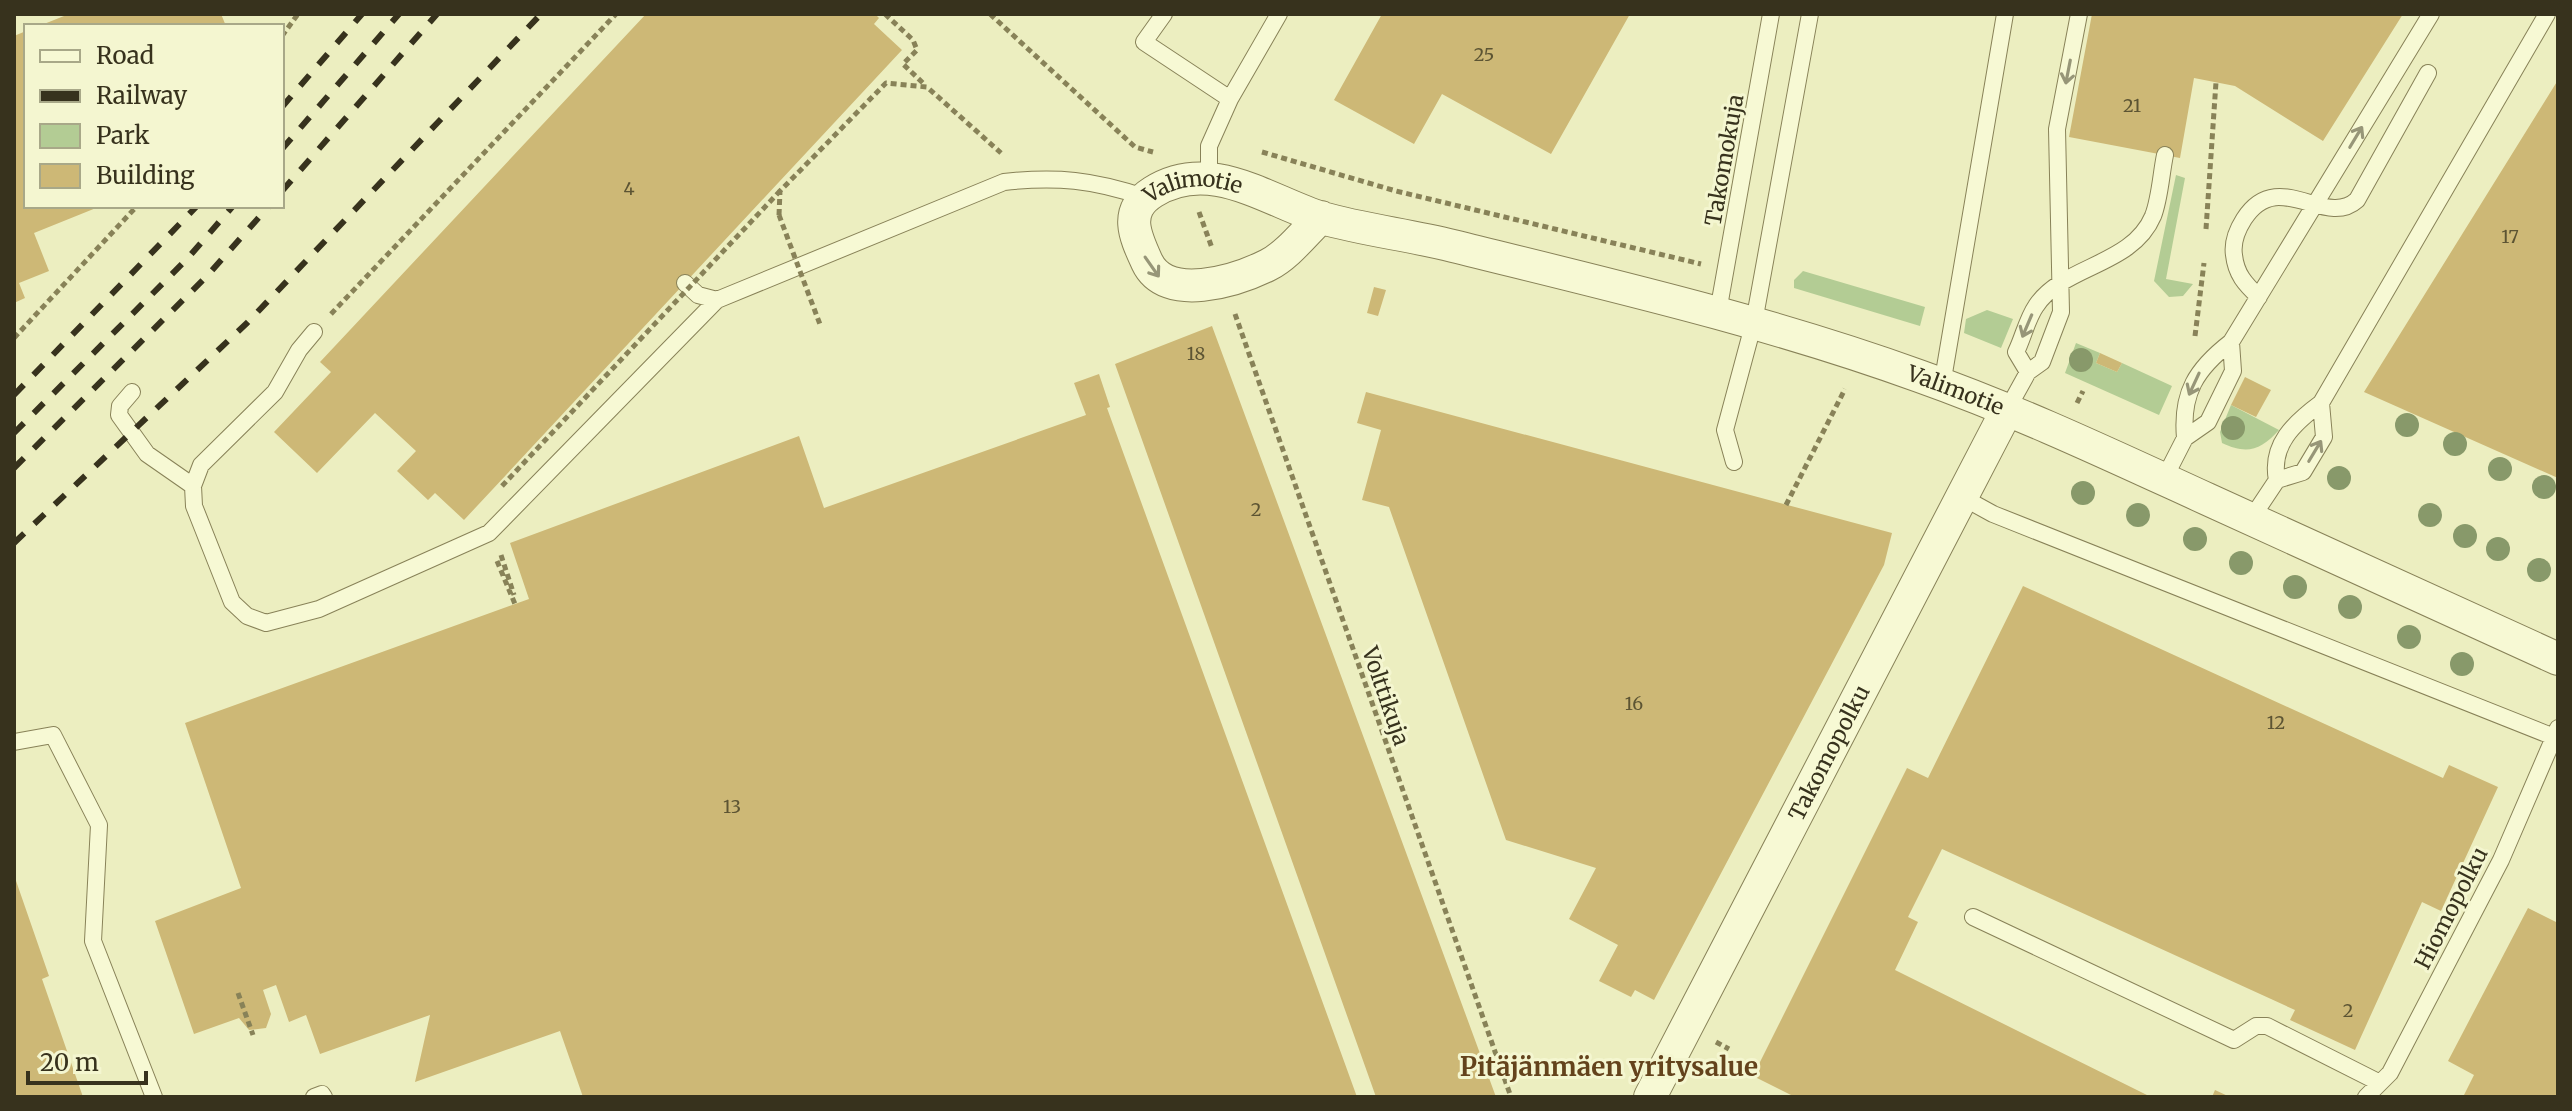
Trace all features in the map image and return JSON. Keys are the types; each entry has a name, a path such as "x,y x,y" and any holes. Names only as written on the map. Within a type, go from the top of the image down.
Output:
{"street":[{"name":"Valimotie","path":"1321,217 1272,264 1223,281 1195,285 1164,283 1150,270 1133,230 1134,213 1144,197 1164,185 1202,192 1245,185 1321,217 1409,235 1754,322 2007,410 2558,659"},
{"name":"Takomopolku","path":"1651,1097 2007,410"}],"lane":[{"path":"1164,14 1144,42 1230,99"},
{"path":"1202,192 1209,146 1230,99 1279,14"},
{"name":"Takomokuja","path":"1718,312 1771,14"},
{"path":"1734,462 1725,430 1754,322 1810,14"},
{"path":"1942,385 2005,14"},
{"path":"2007,410 2028,372 2042,362 2061,312 2058,286 2057,129 2079,14"},
{"path":"2185,438 2182,408 2203,363 2231,342 2431,14"},
{"path":"2277,480 2273,461 2295,422 2321,403 2547,14"},
{"path":"2259,297 2244,284 2235,267 2233,249 2237,231 2247,215 2261,203 2279,197 2298,197 2333,210 2348,208 2357,200 2428,73"},
{"path":"2028,372 2016,352 2036,305 2058,286 2106,262 2142,230 2153,217 2165,155"},
{"path":"314,332 299,350 275,392 201,465 193,486 194,506 232,602 247,616 266,623 319,609 489,533 717,300 1004,182 1052,177 1105,184 1144,197"},
{"path":"685,283 698,295 717,300"},
{"path":"2164,479 2185,438 2208,422 2233,371 2231,342"},
{"path":"132,392 120,406 119,415 147,454 193,486"},
{"path":"2251,519 2277,480 2303,472 2324,437 2321,403"},
{"path":"1962,497 1993,514 2556,732"},
{"name":"Hiomopolku","path":"2366,1097 2390,1073 2501,860 2556,732"},
{"path":"14,742 53,735 99,825 93,941 154,1097"},
{"path":"1973,917 2234,1040 2256,1026 2267,1026 2380,1083"},
{"path":"314,1097 324,1097"}],"path":[{"path":"284,33 298,14"},
{"path":"314,332 616,14"},
{"path":"885,14 913,40 917,50 903,64 989,145 1002,154 1017,154"},
{"path":"990,14 1135,147"},
{"path":"2206,239 2216,82"},
{"path":"502,486 886,83 927,87"},
{"path":"780,191 779,215 821,327"},
{"path":"1202,192 1216,259"},
{"path":"16,334 135,208"},
{"path":"2193,349 2205,255"},
{"name":"Volttikuja","path":"1232,305 1511,1097"},
{"path":"1786,505 1845,389"},
{"path":"508,568 515,604"},
{"path":"238,993 253,1035"}],"green space":[{"path":"2176,175 2185,178 2166,279 2193,284 2183,296 2169,297 2154,281"},
{"path":"1803,271 1925,307 1920,326 1794,288 1794,280"},
{"path":"1987,310 2013,319 2001,348 1964,333 1966,319"},
{"path":"2076,343 2100,353 2096,363 2117,372 2122,363 2172,386 2159,415 2065,373"},
{"path":"2231,405 2279,430 2266,442 2253,448 2239,449 2222,443 2220,432"}],"building":[{"path":"69,14 221,14 225,24 44,24"},
{"path":"646,14 875,14 879,18 874,24 902,50 464,520 435,493 428,500 397,471 416,451 375,413 317,473 274,432 331,372 320,362"},
{"path":"1382,14 1630,14 1551,154 1442,94 1414,144 1334,100"},
{"path":"2092,14 2403,14 2323,141 2235,86 2194,78 2180,158 2069,137"},
{"path":"24,32 24,208 96,208 34,233 49,271 19,283 25,298 14,303 14,36"},
{"path":"2558,80 2558,478 2364,392"},
{"path":"1374,287 1386,290 1378,316 1367,313"},
{"path":"1212,326 1496,1097 1376,1097 1115,364"},
{"path":"2100,353 2122,363 2117,372 2096,363"},
{"path":"1099,374 1110,407 1107,408 1357,1097 583,1097 560,1031 415,1082 430,1015 320,1054 306,1015 289,1022 276,985 263,990 271,1014 266,1028 249,1030 239,1018 194,1034 155,921 241,888 185,723 529,599 510,543 799,436 824,508 1086,415 1074,383"},
{"path":"2245,377 2271,390 2256,417 2231,405"},
{"path":"1366,392 1892,533 1884,565 1654,1000 1635,990 1631,997 1599,981 1618,945 1569,919 1596,868 1506,840 1389,507 1362,500 1381,430 1357,423"},
{"path":"2023,586 2443,778 2449,765 2498,787 2441,911 2422,902 2355,1050 2290,1020 2295,1010 1942,849 1908,917 1918,922 1895,970 2151,1097 1795,1097 1753,1076 1907,768 1928,778"},
{"path":"14,875 49,976 42,979 83,1097 14,1097"},
{"path":"2528,908 2558,923 2558,1097 2463,1097 2474,1075 2448,1061"},
{"path":"2215,1090 2230,1097 2212,1097"}],"railway":[{"path":"284,105 362,14"},
{"path":"284,147 399,14"},
{"path":"284,189 437,14"},
{"path":"14,543 247,323 541,14"},
{"path":"14,395 195,208"},
{"path":"14,433 187,259 231,208"},
{"path":"14,468 206,277 267,208"}],"district":[{"name":"Pitäjänmäen yritysalue","path":"1609,1066"}]}
